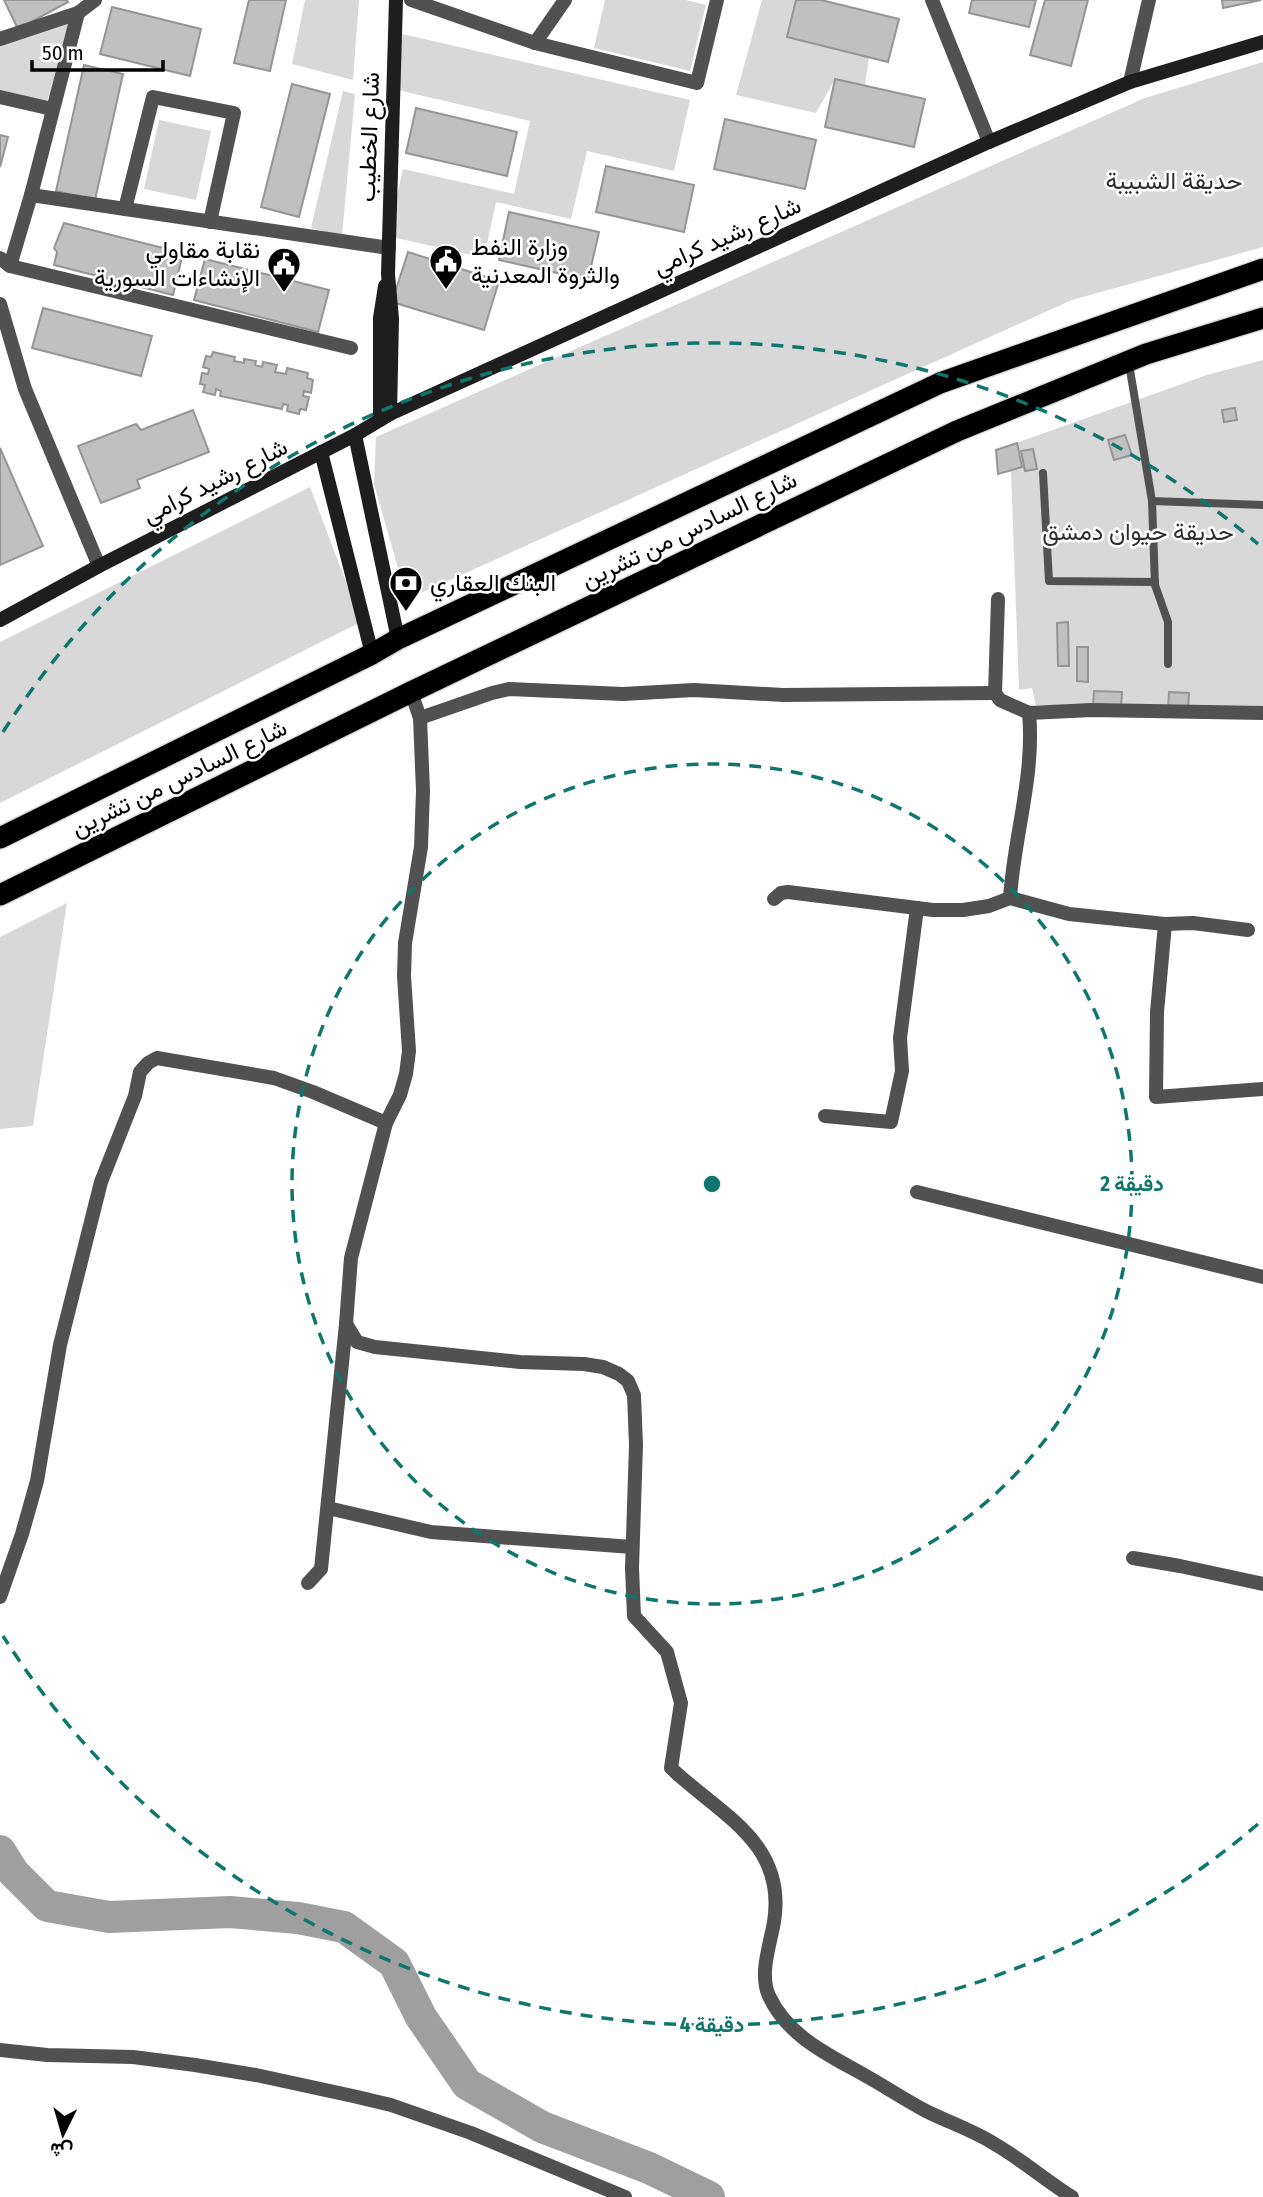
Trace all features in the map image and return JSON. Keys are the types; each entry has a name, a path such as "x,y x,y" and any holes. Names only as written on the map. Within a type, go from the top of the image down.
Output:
{"highway":[{"name":"شارع السادس من تشرين","path":"0,838 398,639 940,383 1263,269"},
{"name":"شارع السادس من تشرين","path":"0,895 411,692 957,430 1146,354 1263,318"}],"main road":[{"name":"شارع الخطيب","path":"385,417 380,318 388,274 396,0"},
{"name":"شارع رشيد كرامي","path":"0,620 385,417 989,142 1130,82 1263,42"},
{"path":"355,435 398,639"},
{"path":"321,452 372,654"}],"street":[{"path":"0,39 78,13 95,0"},
{"path":"411,0 535,43 697,83 717,0"},
{"path":"535,43 565,0"},
{"path":"932,0 989,142"},
{"path":"1130,82 1149,0"},
{"path":"78,13 32,195 5,262 351,348"},
{"path":"0,97 52,109"},
{"path":"125,209 153,97 234,113 210,222"},
{"path":"32,195 389,248"},
{"path":"0,304 24,389 99,566"},
{"path":"998,599 995,693 1000,701 1029,713 1092,710 1263,713"},
{"path":"420,718 492,693 509,690 623,694 694,690 796,695 995,693"},
{"path":"308,1583 321,1569 351,1258 386,1124 400,1095 409,1051 404,976 405,943 421,847 424,768 420,718 411,692"},
{"path":"1010,898 1012,866 1028,773 1031,732 1029,713"},
{"path":"774,899 781,893 788,892 933,911 963,911 989,906 1010,898 1069,914 1248,930"},
{"path":"825,1116 891,1122 902,1071 900,1038 917,908"},
{"path":"1165,924 1157,1012 1156,1097 1263,1089"},
{"path":"0,1597 37,1481 60,1345 101,1182 135,1096 140,1072 157,1058 274,1078 386,1124"},
{"path":"917,1192 1263,1277"},
{"path":"346,1324 357,1342 375,1347 520,1362 584,1364 603,1367 628,1381 634,1395 636,1445 632,1547 634,1616 667,1652 681,1703 671,1768 739,1823 766,1860 772,1876 776,1907 765,1979 768,1994 790,2026 835,2061 864,2074 925,2110 992,2142 1072,2197"},
{"path":"328,1508 431,1532 632,1547"},
{"path":"1132,1558 1263,1584"},
{"path":"0,2050 47,2055 133,2057 257,2075 341,2093 391,2105 471,2133 625,2197"}],"lane":[{"path":"1128,361 1152,500 1155,582 1168,622 1168,664"},
{"path":"1043,473 1049,581 1155,582"},
{"path":"1152,500 1263,505"}],"green space":[{"path":"305,0 359,0 353,80 292,64"},
{"path":"605,0 686,0 706,5 690,71 594,48"},
{"path":"762,0 796,0 869,57 865,85 835,79 816,113 736,95"},
{"path":"70,20 47,102 0,92 0,43"},
{"path":"394,32 690,100 674,171 587,151 571,219 496,202 484,258 388,236 403,169 514,194 530,121 398,90"},
{"name":"حديقة الشبيبة","path":"1263,62 1263,247 1072,300 421,593 400,575 374,484 376,437 1145,98"},
{"path":"343,91 355,94 342,236 311,228"},
{"path":"159,120 211,131 196,200 144,189"},
{"name":"حديقة حيوان دمشق","path":"1263,360 1263,710 1036,705 1032,688 1019,690 1011,472 998,474 996,450 1207,375"},
{"path":"310,487 361,622 0,803 0,642"},
{"path":"67,903 33,1126 0,1129 0,937"}],"building":[{"path":"4,0 67,0 68,2 18,29"},
{"path":"249,0 286,0 270,71 234,63"},
{"path":"796,0 821,0 899,19 888,62 787,37"},
{"path":"972,0 1036,0 1029,27 969,13"},
{"path":"1045,0 1088,0 1071,66 1030,55"},
{"path":"1222,0 1261,0 1223,8"},
{"path":"112,7 201,29 190,76 100,54"},
{"path":"84,65 123,74 95,200 56,191"},
{"path":"835,79 925,99 914,147 825,127"},
{"path":"292,84 330,94 299,217 261,207"},
{"path":"416,108 517,132 507,176 406,153"},
{"path":"725,119 816,140 805,189 714,169"},
{"path":"0,135 8,137 0,167"},
{"path":"606,166 694,185 684,232 596,212"},
{"path":"509,212 599,232 588,280 499,260"},
{"path":"64,223 183,253 173,295 54,265 57,252 54,248"},
{"name":"وزارة النفط والثروة المعدنية","path":"408,252 499,281 484,330 392,302"},
{"path":"205,259 329,290 318,332 194,300"},
{"path":"43,308 152,336 141,376 32,348"},
{"path":"213,352 235,357 234,361 256,361 255,365 262,367 263,362 277,365 275,372 286,374 287,368 308,373 307,378 313,380 311,393 304,391 303,396 309,397 306,410 300,409 299,414 287,411 288,405 283,404 282,409 220,396 221,391 216,389 215,395 203,392 205,385 200,384 202,373 208,374 209,369 203,367 206,356 211,357"},
{"path":"1235,408 1237,420 1224,422 1222,410"},
{"path":"193,410 209,452 137,480 140,488 101,503 78,446 136,424 141,430"},
{"path":"1125,435 1132,455 1114,460 1108,440"},
{"path":"1017,443 1022,467 998,474 996,450"},
{"path":"0,448 43,546 0,565"},
{"path":"1033,449 1037,469 1025,471 1021,451"},
{"path":"1068,622 1069,666 1058,666 1057,623"},
{"path":"1077,647 1088,647 1088,682 1077,681"},
{"path":"1094,691 1122,692 1121,707 1093,706"},
{"path":"1169,692 1189,693 1188,710 1168,709"}],"waterway":[{"path":"0,1851 13,1872 47,1906 109,1917 230,1912 298,1918 344,1927 394,1963 421,2017 467,2084 542,2127 649,2168 709,2197"}],"place":[{"name":"وزارة النفط والثروة المعدنية","path":"446,291"},
{"name":"نقابة مقاولي الإنشاءات السورية","path":"284,294"},
{"name":"البنك العقاري","path":"406,613"}]}
